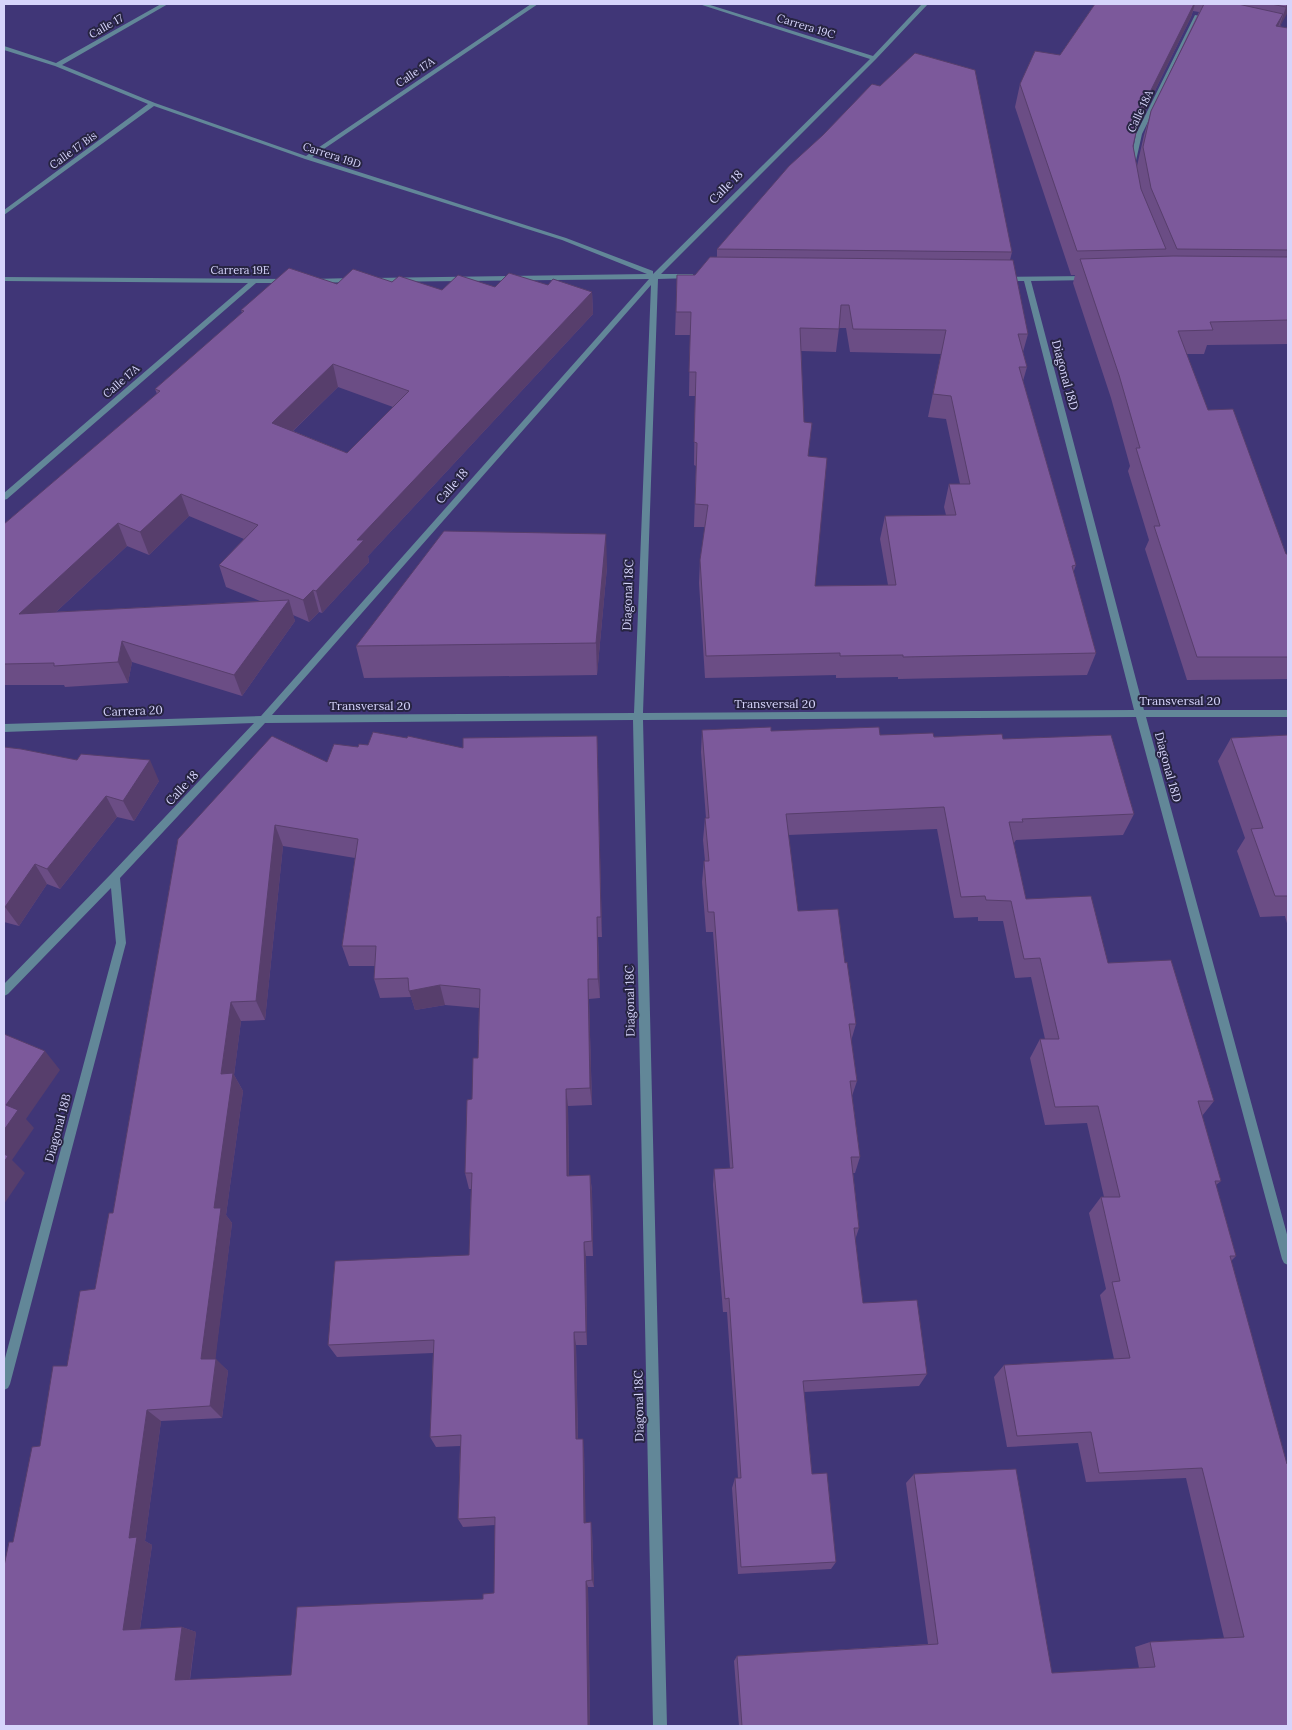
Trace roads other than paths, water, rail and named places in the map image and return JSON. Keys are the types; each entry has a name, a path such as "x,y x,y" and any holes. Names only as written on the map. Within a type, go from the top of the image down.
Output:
{"street":[{"name":"Calle 17","path":"57,66 164,4"},
{"name":"Calle 17A","path":"307,158 535,4"},
{"name":"Carrera 19C","path":"702,4 874,58"},
{"name":"Calle 18","path":"4,991 116,877 263,720 655,276 874,58 924,4"},
{"path":"1189,14 1206,18"},
{"name":"Calle 18A","path":"1131,170 1139,134 1197,16"},
{"name":"Carrera 19D","path":"4,48 57,66 153,104 307,158 564,239 655,276"},
{"name":"Calle 17 Bis","path":"4,213 153,104"},
{"name":"Diagonal 18C","path":"655,276 638,717 660,1726"},
{"path":"303,281 694,276"},
{"path":"998,279 1096,278"},
{"name":"Carrera 19E","path":"4,279 293,281"},
{"name":"Diagonal 18D","path":"1027,280 1140,714 1288,1259"},
{"name":"Calle 17A","path":"4,497 254,282"},
{"name":"Transversal 20","path":"263,720 1288,713"},
{"name":"Carrera 20","path":"4,728 263,720"},
{"name":"Diagonal 18B","path":"4,1384 121,943 116,877"}]}
